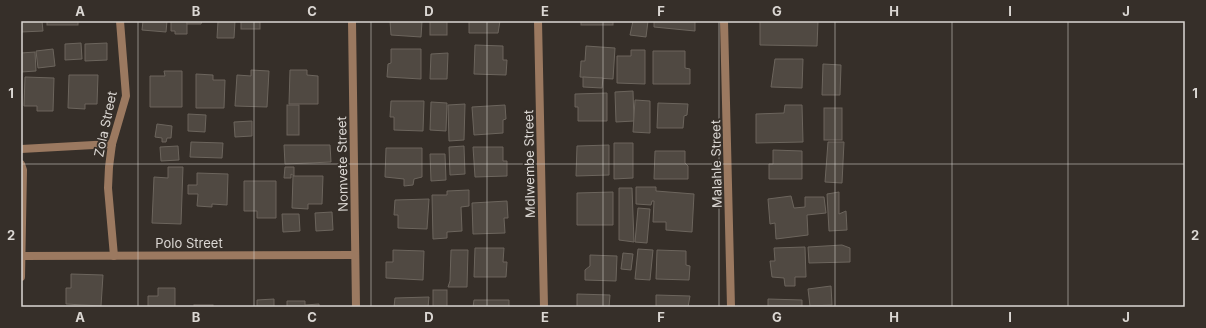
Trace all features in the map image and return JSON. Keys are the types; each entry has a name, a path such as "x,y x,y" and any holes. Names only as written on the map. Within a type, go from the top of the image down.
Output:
{"street":[{"name":"Zola Street","path":"114,256 108,188 112,144 126,96 120,21"},
{"name":"Nomvete Street","path":"352,21 356,307"},
{"name":"Mdlwembe Street","path":"538,21 544,307"},
{"name":"Malahle Street","path":"724,21 731,307"},
{"path":"21,149 112,144"},
{"path":"21,164 23,170 21,276"},
{"name":"Polo Street","path":"22,256 355,255"}],"building":[{"path":"21,21 42,21 43,31 21,32"},
{"path":"47,21 78,21 78,25 47,25"},
{"path":"143,21 167,21 166,32 142,30"},
{"path":"171,21 187,21 187,34 175,34 175,31 171,31"},
{"path":"187,21 202,21 201,24 187,24"},
{"path":"218,21 235,21 234,38 217,38"},
{"path":"241,21 260,21 260,29 241,29"},
{"path":"390,21 422,21 421,37 391,35"},
{"path":"430,21 447,21 447,35 430,35"},
{"path":"469,21 500,21 498,33 469,33"},
{"path":"581,21 613,21 613,25 581,25"},
{"path":"633,21 648,21 646,37 630,35"},
{"path":"654,21 695,21 695,31 654,27"},
{"path":"760,21 818,21 817,46 760,45"},
{"path":"81,43 82,59 65,60 65,44"},
{"path":"107,43 107,60 85,61 85,44"},
{"path":"475,45 503,46 503,60 507,60 506,75 474,74"},
{"path":"586,46 615,48 613,79 580,77 581,61 585,61"},
{"path":"53,49 55,66 38,68 36,51"},
{"path":"391,49 421,49 421,79 387,77 388,64 391,63"},
{"path":"631,50 645,50 645,84 617,83 617,56 631,56"},
{"path":"653,51 685,51 685,68 690,69 690,84 653,84"},
{"path":"35,52 36,71 21,72 21,53"},
{"path":"448,53 447,79 430,79 431,54"},
{"path":"775,59 803,59 802,88 771,87"},
{"path":"823,64 841,65 840,95 822,95"},
{"path":"251,70 269,71 267,107 235,106 237,75 251,76"},
{"path":"290,70 307,70 307,75 318,76 318,104 289,104"},
{"path":"164,71 182,71 182,107 150,107 150,76 165,76"},
{"path":"196,74 213,75 213,80 225,80 224,108 196,108"},
{"path":"69,75 98,75 97,104 85,104 85,109 68,108"},
{"path":"25,77 54,78 53,111 37,111 37,106 24,106"},
{"path":"583,77 603,78 602,88 583,87"},
{"path":"633,91 634,121 616,122 615,92"},
{"path":"607,93 607,121 578,121 578,107 575,107 575,94"},
{"path":"635,100 650,101 650,133 633,132"},
{"path":"391,101 424,101 423,131 394,130 394,117 390,117"},
{"path":"431,102 447,103 446,131 430,130"},
{"path":"658,103 688,104 687,115 684,116 683,128 657,128"},
{"path":"465,104 464,140 449,141 448,105"},
{"path":"287,105 299,105 299,135 287,135"},
{"path":"505,105 506,119 503,120 503,133 474,135 472,107"},
{"path":"785,105 802,105 803,142 756,143 756,114 784,113"},
{"path":"824,108 842,108 842,140 824,140"},
{"path":"188,114 206,115 205,132 188,131"},
{"path":"252,121 252,136 235,137 234,122"},
{"path":"157,124 172,126 171,138 167,138 166,142 162,142 162,138 155,137"},
{"path":"191,142 223,143 222,158 190,157"},
{"path":"828,142 844,142 842,183 825,182"},
{"path":"614,143 633,143 633,178 614,179"},
{"path":"284,145 330,145 331,162 285,164"},
{"path":"609,145 609,175 576,176 577,146"},
{"path":"178,146 179,160 161,161 160,147"},
{"path":"464,146 465,174 450,175 449,147"},
{"path":"473,147 503,147 503,161 507,161 507,176 475,177"},
{"path":"386,148 422,148 422,177 414,179 413,185 404,186 404,179 385,177"},
{"path":"773,150 802,151 802,179 769,179 769,164 773,164"},
{"path":"655,151 685,151 685,163 688,166 688,179 654,179"},
{"path":"430,154 445,154 446,180 431,181"},
{"path":"168,167 183,167 181,224 152,223 154,177 168,178"},
{"path":"285,167 294,167 294,176 291,174 291,178 284,178"},
{"path":"197,173 228,174 227,205 212,204 212,207 197,206 198,194 188,194 188,185 197,185"},
{"path":"293,176 323,176 322,204 308,204 308,209 292,208"},
{"path":"244,181 276,181 276,218 257,218 257,211 244,211"},
{"path":"636,187 656,187 656,191 694,194 692,232 666,230 666,222 653,222 654,201 652,201 651,205 636,204"},
{"path":"619,188 632,188 634,242 619,240"},
{"path":"469,190 469,206 461,207 462,231 447,232 447,238 433,239 432,195 447,195 447,191"},
{"path":"613,192 613,225 577,225 577,193"},
{"path":"839,192 839,214 846,211 847,230 829,231 827,194"},
{"path":"791,196 794,208 805,207 805,197 824,197 826,213 807,215 808,235 776,239 775,223 770,224 768,199"},
{"path":"429,199 427,229 398,228 398,215 394,215 395,200"},
{"path":"507,201 508,218 504,218 505,233 473,234 472,203"},
{"path":"638,208 650,209 647,243 635,242"},
{"path":"332,212 333,230 316,231 315,213"},
{"path":"282,214 299,214 300,231 283,232"},
{"path":"842,245 850,248 850,262 809,263 808,247"},
{"path":"805,247 806,277 795,277 795,286 785,286 784,278 772,277 770,261 775,261 774,248"},
{"path":"475,248 504,248 503,262 507,262 506,277 474,277"},
{"path":"638,249 653,250 650,280 635,279"},
{"path":"393,250 424,251 423,280 386,278 386,262 393,262"},
{"path":"451,250 468,250 467,287 448,287 450,281"},
{"path":"657,250 686,251 686,265 690,266 689,280 656,279"},
{"path":"623,253 633,254 631,270 621,269"},
{"path":"590,255 617,256 616,281 585,280 585,270 590,266"},
{"path":"71,274 103,275 101,306 66,304 66,288 71,288"},
{"path":"831,286 832,305 810,306 808,289"},
{"path":"158,288 175,288 175,307 148,307 148,296 158,296"},
{"path":"433,290 447,290 447,307 433,307"},
{"path":"577,294 610,295 609,307 577,307"},
{"path":"656,295 690,296 688,307 656,307"},
{"path":"429,297 428,307 394,307 395,298"},
{"path":"274,299 274,307 257,307 257,300"},
{"path":"768,299 802,300 802,307 768,307"},
{"path":"474,300 509,300 509,307 473,307"},
{"path":"287,301 305,301 305,305 319,304 319,307 287,307"},
{"path":"194,305 213,305 213,307 194,307"}]}
